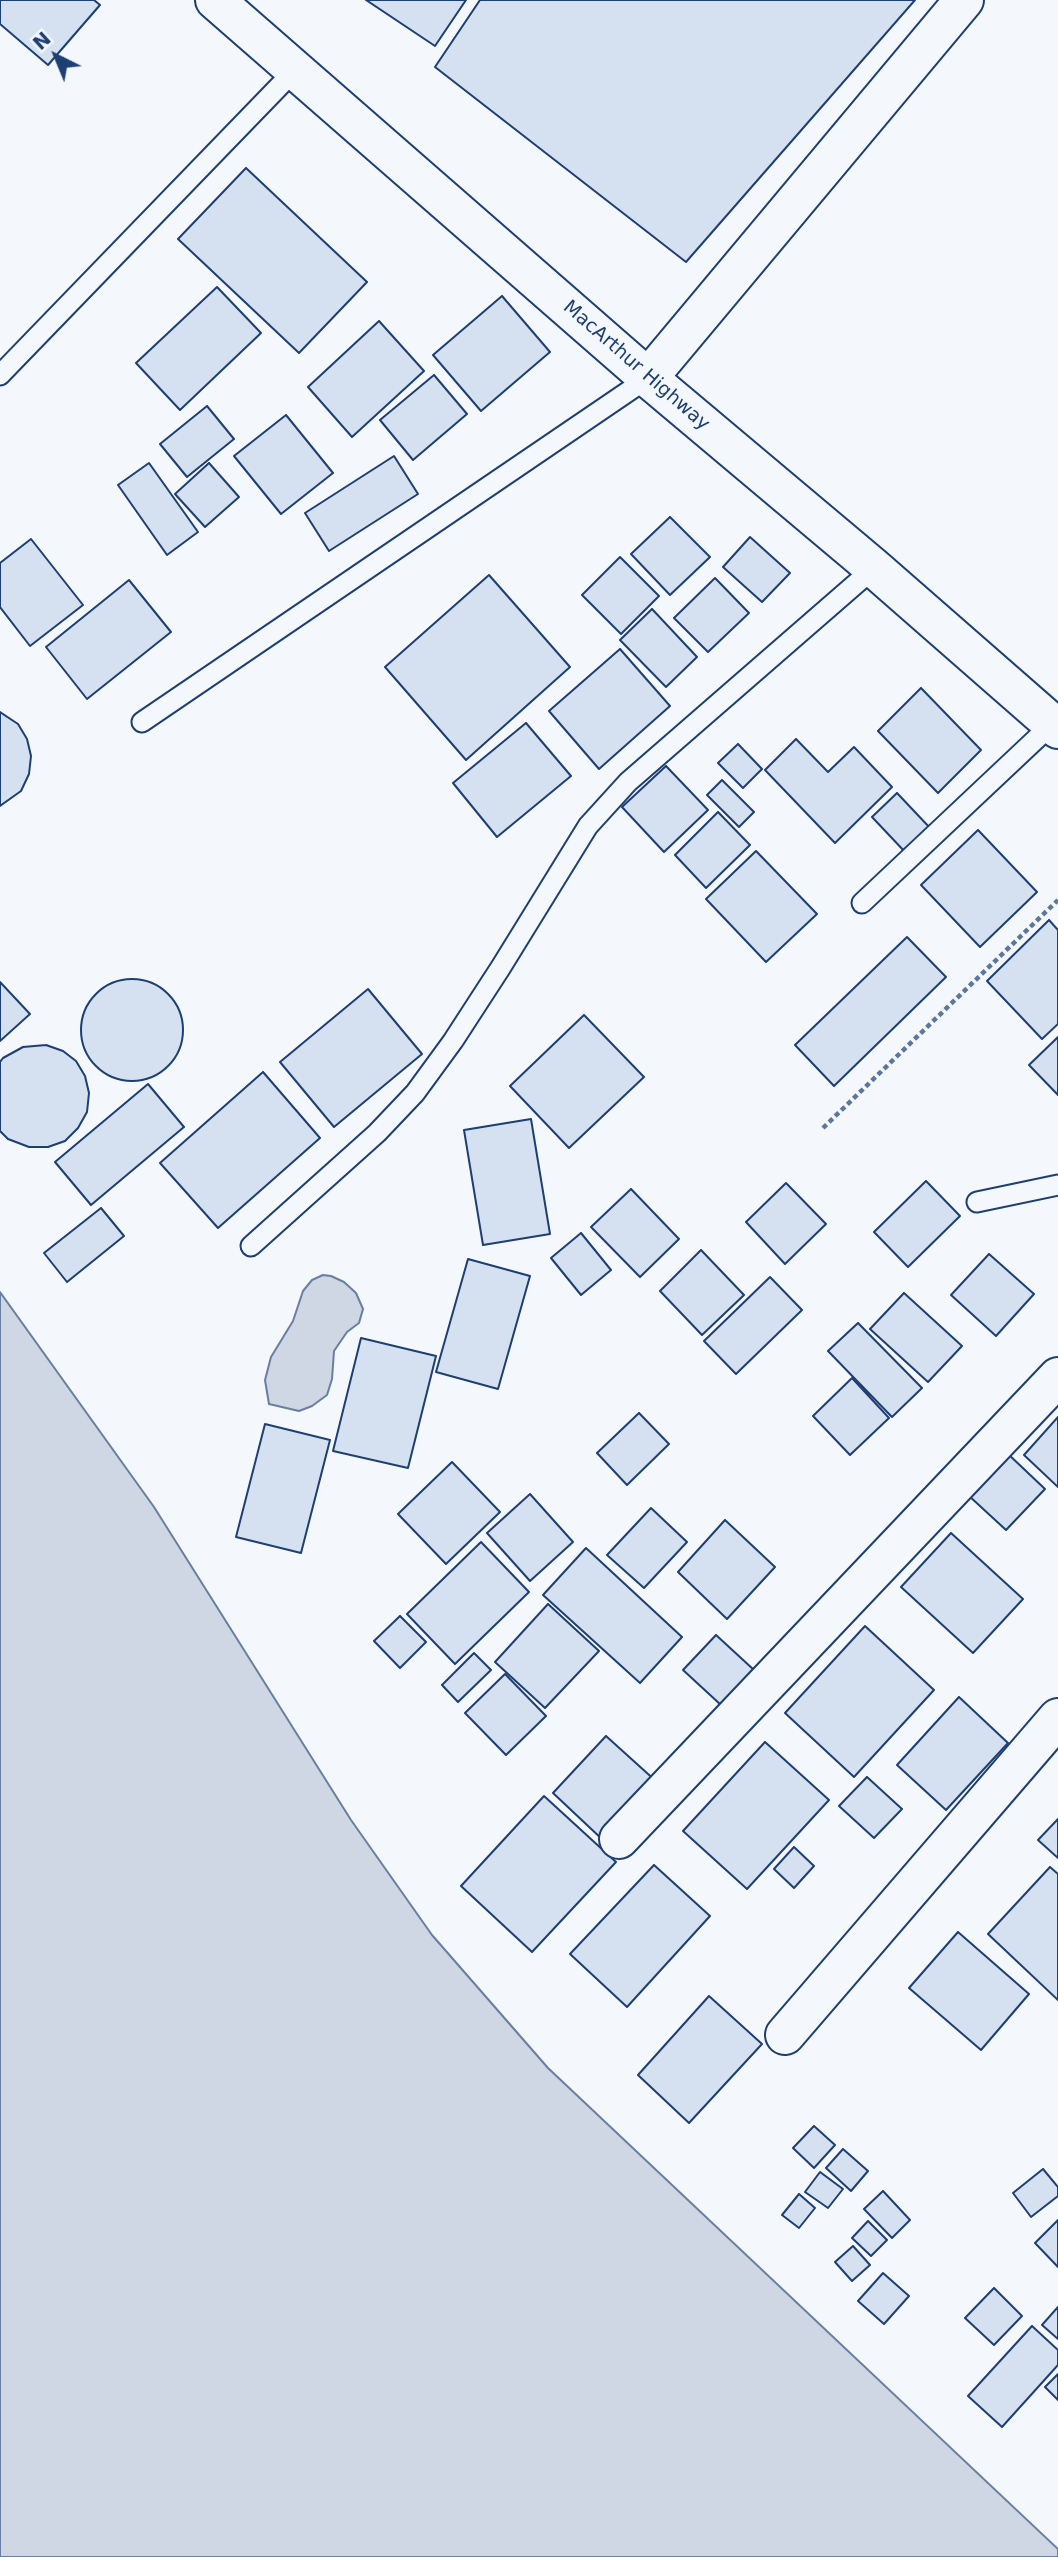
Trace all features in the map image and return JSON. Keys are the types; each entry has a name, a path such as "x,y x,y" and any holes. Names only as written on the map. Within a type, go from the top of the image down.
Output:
{"main road":[{"name":"MacArthur Highway","path":"215,0 1055,727"},
{"path":"649,378 964,0"},
{"path":"619,1839 1058,1377"},
{"path":"785,2035 1058,1718"}],"lane":[{"path":"0,375 295,70"},
{"path":"142,722 649,378"},
{"path":"251,1246 377,1133 415,1093 501,967 588,826 612,799 638,773 874,568"},
{"path":"862,903 1055,727"},
{"path":"977,1202 1058,1185"}],"path":[{"path":"823,1128 1058,900"}],"shaded area":[{"path":"323,1275 344,1282 356,1293 363,1309 359,1323 347,1332 334,1351 332,1379 327,1395 312,1406 299,1411 269,1404 265,1380 271,1357 293,1321 303,1291 312,1280"},
{"path":"0,1292 154,1507 351,1820 432,1935 548,2068 1058,2549 1058,2557 0,2557"}],"building":[{"path":"0,0 94,0 100,5 48,65 0,24"},
{"path":"366,0 466,0 435,46"},
{"path":"480,0 915,0 686,262 435,67"},
{"path":"246,168 367,282 299,353 178,239"},
{"path":"217,287 261,333 180,410 136,363"},
{"path":"502,296 550,352 481,411 433,355"},
{"path":"379,321 424,371 352,437 308,387"},
{"path":"434,375 467,414 413,460 380,420"},
{"path":"207,406 234,439 187,477 160,444"},
{"path":"286,415 333,473 281,514 234,456"},
{"path":"394,456 418,494 329,551 305,513"},
{"path":"149,463 198,532 167,555 118,485"},
{"path":"209,463 239,497 205,527 175,494"},
{"path":"670,517 710,557 670,595 631,554"},
{"path":"750,537 790,573 762,602 723,567"},
{"path":"31,539 83,605 30,646 0,607 0,563"},
{"path":"620,557 659,596 621,634 582,595"},
{"path":"489,575 570,667 466,760 385,667"},
{"path":"715,578 749,613 708,652 674,618"},
{"path":"129,580 171,632 87,699 46,647"},
{"path":"652,609 697,657 666,687 620,640"},
{"path":"620,649 670,706 599,769 549,711"},
{"path":"921,688 981,750 938,793 878,731"},
{"path":"0,712 18,724 27,739 31,756 29,774 21,791 0,806"},
{"path":"526,723 571,776 497,837 453,783"},
{"path":"796,739 828,772 854,747 892,787 835,843 765,770"},
{"path":"738,744 762,769 743,788 718,763"},
{"path":"666,766 708,810 664,852 622,807"},
{"path":"722,780 754,812 739,827 707,795"},
{"path":"897,793 931,829 906,853 872,817"},
{"path":"718,812 750,845 706,888 675,855"},
{"path":"978,830 1037,892 980,947 921,885"},
{"path":"756,851 817,914 766,962 706,899"},
{"path":"1049,920 1058,930 1058,1024 1042,1039 987,981"},
{"path":"907,937 946,977 834,1086 795,1045"},
{"path":"132,979 152,983 168,994 179,1010 183,1030 179,1050 168,1066 152,1077 132,1081 112,1077 96,1066 85,1050 81,1030 85,1010 96,994 112,983"},
{"path":"0,982 30,1014 0,1041"},
{"path":"368,989 422,1054 334,1127 280,1062"},
{"path":"584,1015 644,1077 569,1148 510,1086"},
{"path":"1058,1037 1058,1095 1029,1065"},
{"path":"46,1045 63,1051 76,1061 85,1076 89,1093 87,1112 78,1128 65,1141 48,1147 29,1147 8,1139 0,1131 0,1062 23,1047"},
{"path":"263,1072 320,1138 218,1228 160,1163"},
{"path":"148,1084 184,1127 91,1205 55,1162"},
{"path":"531,1119 550,1234 483,1245 464,1130"},
{"path":"926,1181 960,1216 908,1267 874,1232"},
{"path":"786,1183 826,1224 785,1264 746,1222"},
{"path":"631,1189 679,1239 640,1277 591,1227"},
{"path":"101,1208 124,1236 67,1282 44,1253"},
{"path":"581,1233 611,1270 581,1295 551,1258"},
{"path":"701,1250 744,1295 702,1335 660,1291"},
{"path":"989,1254 1034,1294 996,1336 951,1295"},
{"path":"468,1259 530,1276 498,1389 436,1372"},
{"path":"770,1277 802,1310 736,1374 704,1341"},
{"path":"904,1293 962,1346 928,1382 870,1329"},
{"path":"858,1323 922,1388 892,1417 828,1351"},
{"path":"361,1338 436,1356 408,1468 333,1451"},
{"path":"852,1378 889,1418 850,1455 813,1416"},
{"path":"639,1413 669,1444 627,1485 597,1453"},
{"path":"1058,1417 1058,1487 1024,1455"},
{"path":"265,1424 330,1440 301,1553 236,1537"},
{"path":"1007,1453 1045,1489 1006,1530 968,1495"},
{"path":"452,1462 500,1512 446,1564 398,1514"},
{"path":"530,1494 573,1542 530,1581 487,1533"},
{"path":"651,1508 687,1542 644,1588 607,1555"},
{"path":"725,1520 775,1567 727,1619 678,1572"},
{"path":"951,1533 1023,1599 973,1653 901,1587"},
{"path":"481,1542 529,1592 455,1664 407,1614"},
{"path":"586,1548 682,1637 640,1683 543,1595"},
{"path":"548,1604 599,1651 545,1708 495,1662"},
{"path":"400,1616 426,1642 400,1668 374,1641"},
{"path":"865,1626 934,1690 854,1777 785,1713"},
{"path":"716,1635 754,1670 721,1705 683,1670"},
{"path":"474,1653 491,1670 458,1702 442,1685"},
{"path":"505,1674 546,1716 506,1755 465,1713"},
{"path":"959,1697 1008,1743 946,1810 897,1765"},
{"path":"606,1736 658,1783 604,1841 553,1793"},
{"path":"765,1742 829,1800 747,1889 683,1831"},
{"path":"867,1777 902,1809 874,1838 839,1806"},
{"path":"544,1796 616,1862 532,1952 461,1886"},
{"path":"1058,1819 1058,1858 1038,1840"},
{"path":"794,1847 814,1866 794,1888 774,1869"},
{"path":"654,1865 710,1916 627,2007 570,1954"},
{"path":"1050,1867 1058,1874 1058,2000 988,1934"},
{"path":"958,1932 1029,1994 981,2050 909,1988"},
{"path":"709,1996 762,2044 689,2123 638,2075"},
{"path":"814,2126 835,2145 814,2168 793,2148"},
{"path":"843,2149 868,2171 851,2191 826,2168"},
{"path":"1043,2169 1058,2187 1058,2196 1031,2217 1013,2193"},
{"path":"820,2172 843,2189 828,2208 805,2192"},
{"path":"883,2191 910,2220 892,2238 864,2209"},
{"path":"799,2194 815,2208 799,2228 782,2215"},
{"path":"1058,2220 1058,2267 1035,2243"},
{"path":"868,2221 887,2240 871,2256 852,2238"},
{"path":"853,2246 870,2265 852,2281 835,2262"},
{"path":"883,2273 909,2296 884,2324 858,2301"},
{"path":"994,2288 1022,2316 994,2345 965,2318"},
{"path":"1058,2307 1058,2339 1042,2325"},
{"path":"1032,2326 1058,2350 1058,2365 1002,2427 968,2396"},
{"path":"1058,2374 1058,2400 1045,2387"}]}
